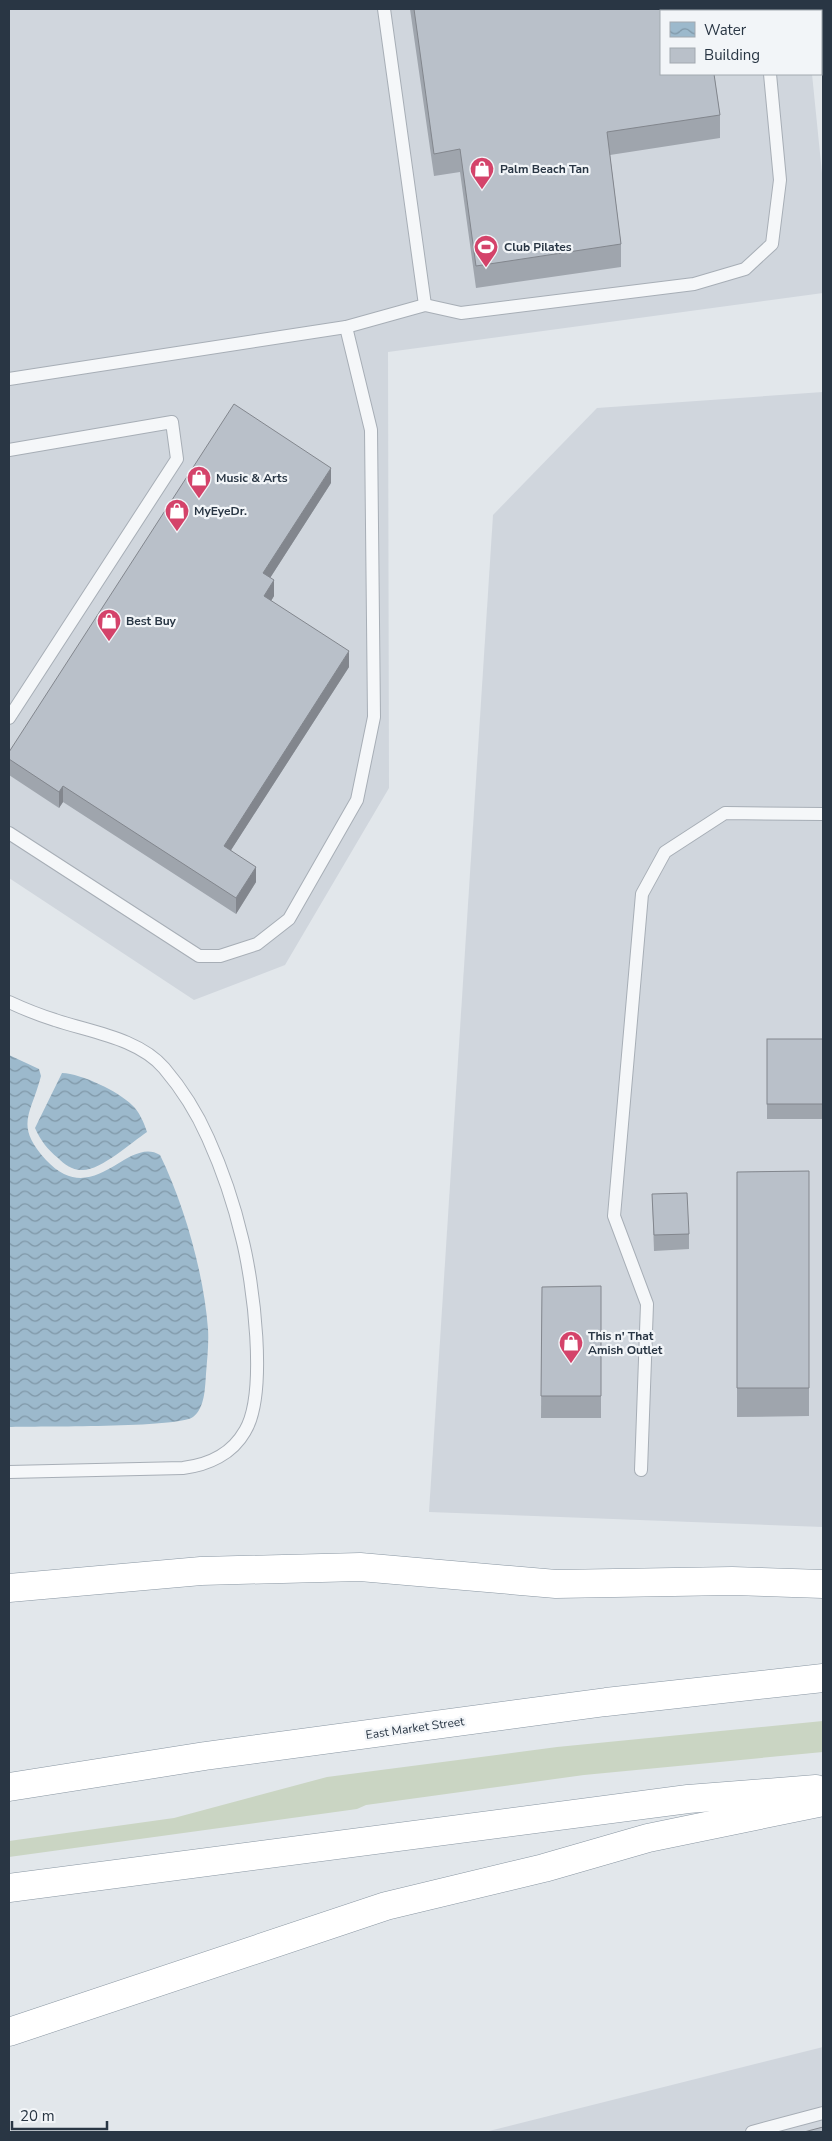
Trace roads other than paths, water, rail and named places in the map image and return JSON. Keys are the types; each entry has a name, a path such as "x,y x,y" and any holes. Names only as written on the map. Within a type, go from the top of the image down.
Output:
{"highway":[{"path":"9,1588 201,1571 360,1568 556,1584 732,1581 823,1584"},
{"name":"East Market Street","path":"9,1787 205,1756 596,1703 823,1678"},
{"path":"9,1888 688,1799 823,1788"},
{"path":"9,2032 386,1906 544,1868 648,1838 823,1802"}],"lane":[{"path":"384,9 425,305"},
{"path":"9,379 346,327 425,305 461,313 694,284 745,269 772,244 780,180 770,75"},
{"path":"9,834 199,956 220,956 257,944 289,919 357,800 374,717 371,430 346,327"},
{"path":"9,450 172,422 177,459 9,718"},
{"path":"641,1470 647,1304 614,1216 642,894 665,852 725,813 823,814"},
{"path":"9,1002 52,1019 119,1040 142,1050 164,1068 191,1105 208,1138 242,1238 251,1288 256,1352 256,1386 250,1420 239,1441 217,1458 196,1466 183,1468 9,1472"},
{"path":"752,2132 823,2113"}],"water":[{"path":"9,1055 39,1069 41,1076 28,1120 30,1138 46,1160 63,1174 79,1178 94,1176 135,1155 148,1152 160,1155 177,1195 192,1240 206,1308 208,1340 205,1391 200,1408 193,1417 182,1421 136,1425 9,1427"},
{"path":"62,1073 79,1076 118,1094 137,1110 147,1132 115,1156 97,1166 81,1170 74,1169 66,1164 47,1148 35,1128"}],"place":[{"name":"Palm Beach Tan","path":"482,190"},
{"name":"Club Pilates","path":"486,268"},
{"name":"Music & Arts","path":"199,499"},
{"name":"MyEyeDr.","path":"177,532"},
{"name":"Best Buy","path":"109,642"},
{"name":"This n' That Amish Outlet","path":"571,1364"}]}
